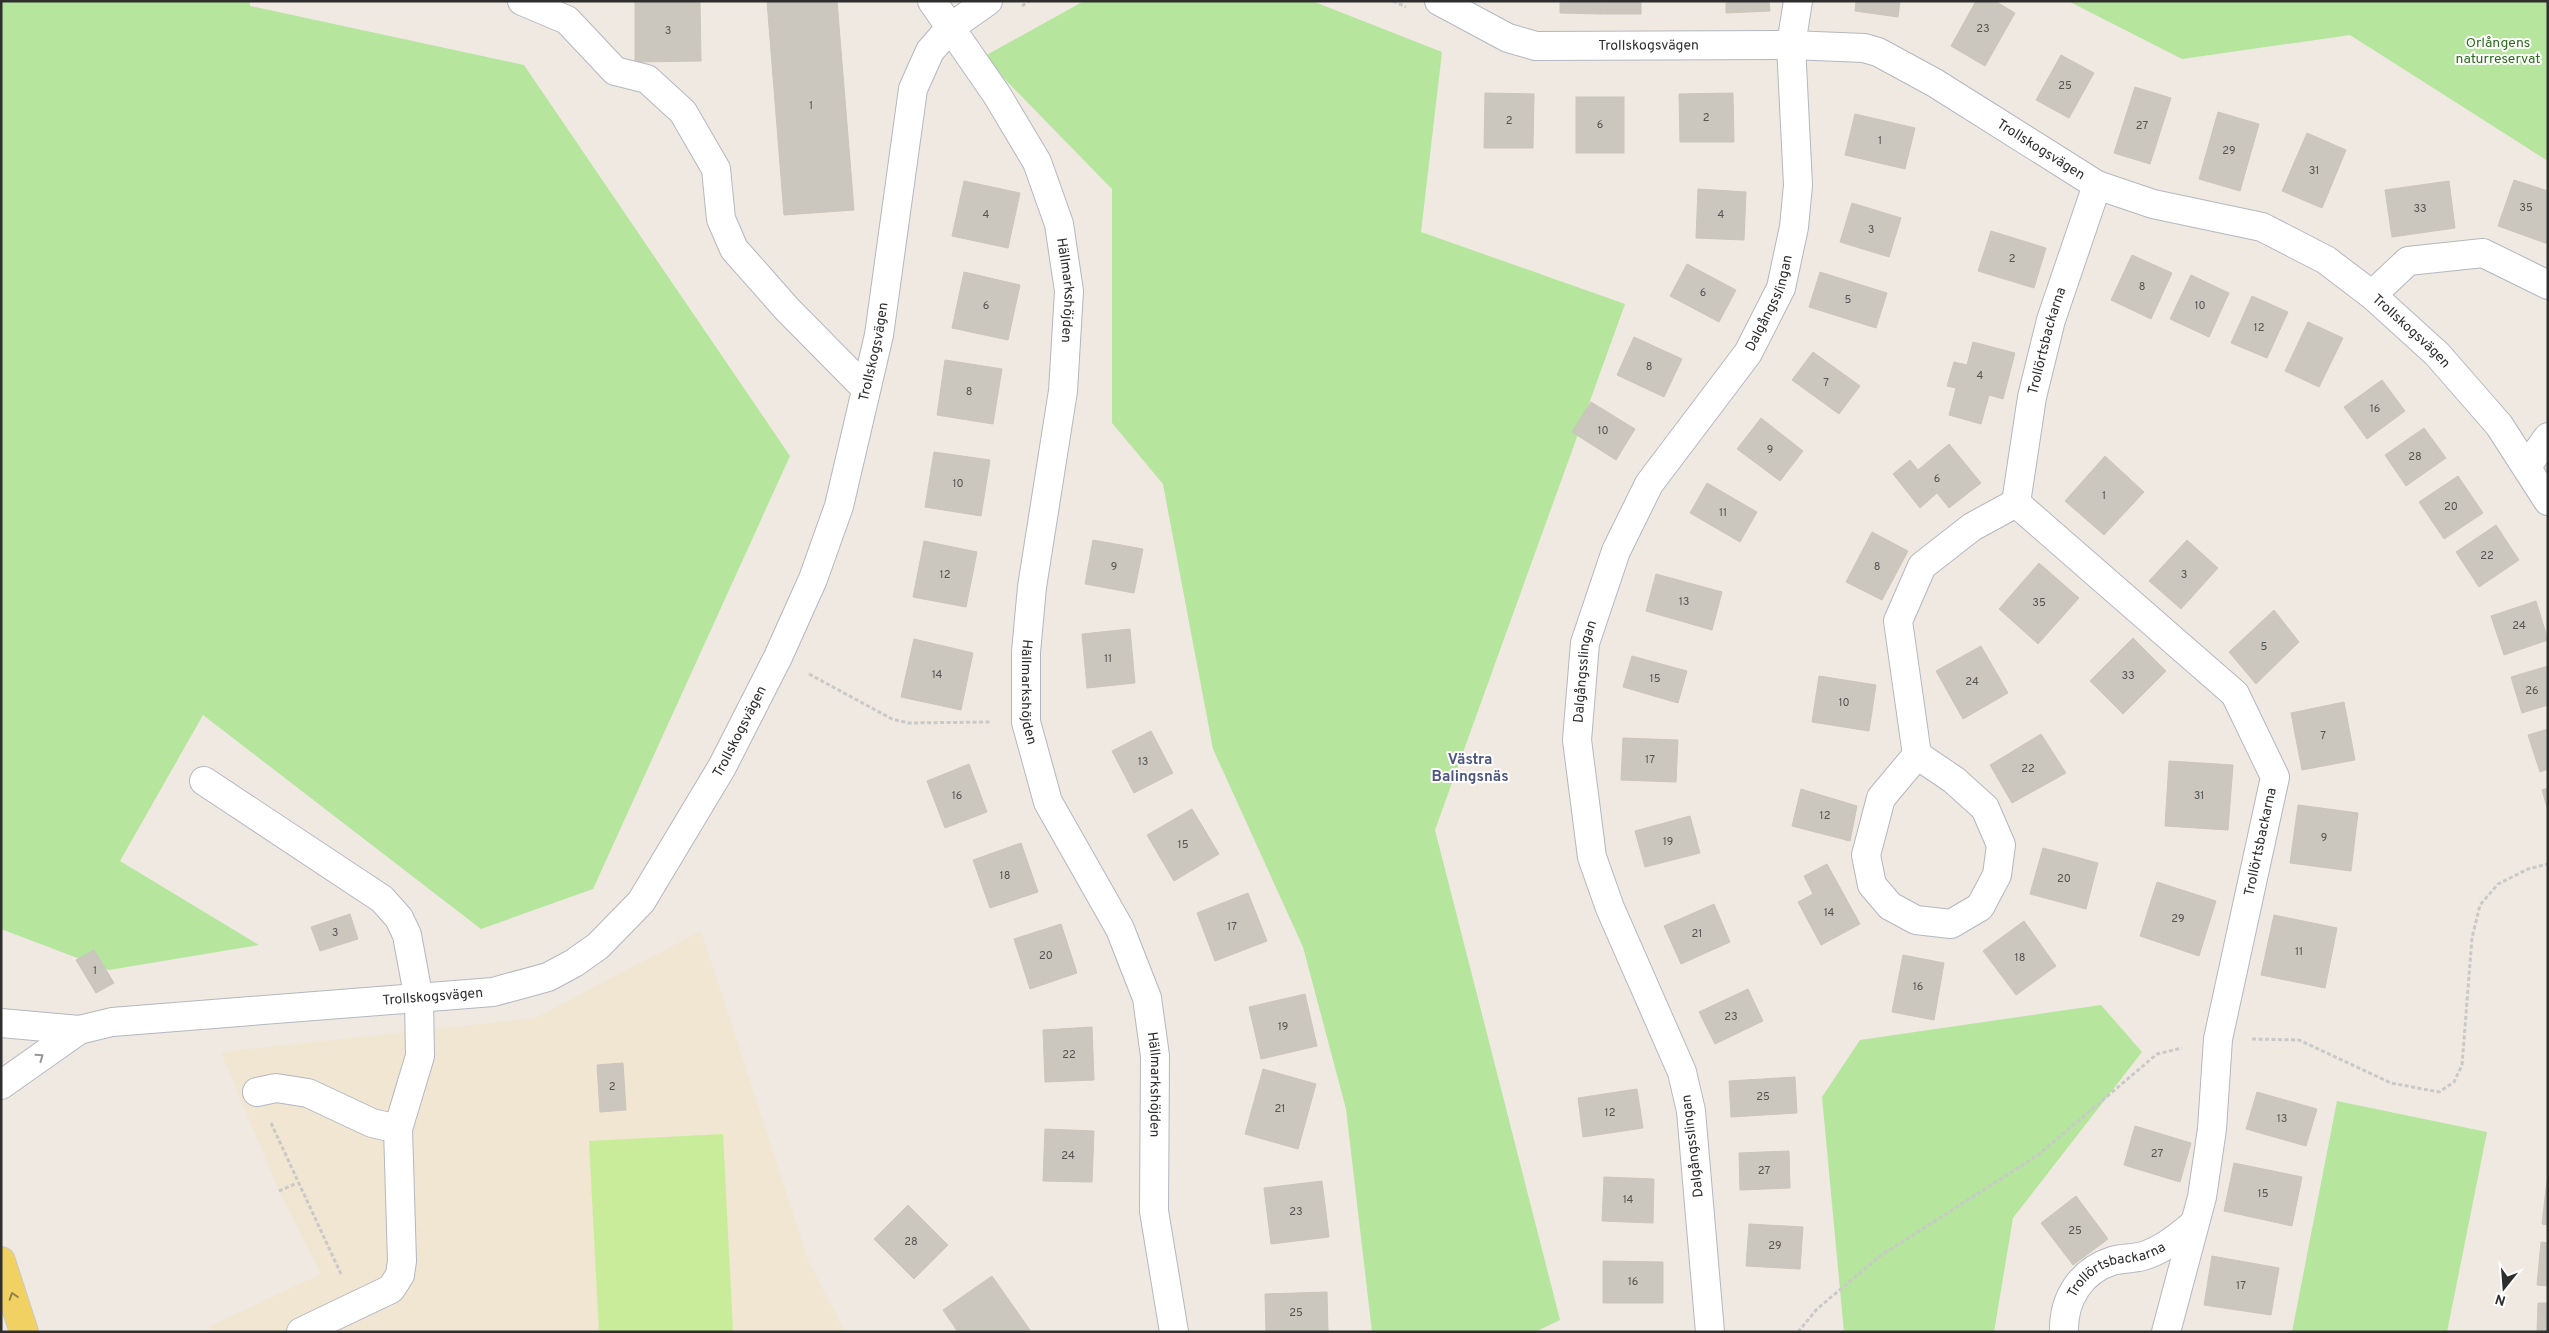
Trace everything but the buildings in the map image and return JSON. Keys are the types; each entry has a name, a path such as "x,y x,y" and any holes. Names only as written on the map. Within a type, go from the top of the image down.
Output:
{"main road":[{"path":"1,1261 24,1332"}],"street":[{"path":"522,1 567,20 614,70 647,79 683,112 716,169 722,220 734,249 787,309 866,389"},
{"name":"Hällmarkshöjden","path":"932,1 998,95 1037,162 1059,224 1069,291 1063,391 1032,587 1026,652 1026,722 1048,802 1120,929 1147,998 1155,1056 1154,1211 1174,1332"},
{"name":"Trollskogsvägen","path":"1,1023 79,1030 112,1022 419,1000 493,992 548,977 598,946 619,927 642,902 722,767 778,657 813,578 839,506 879,335 913,89 930,51 951,27 988,1"},
{"name":"Trollskogsvägen","path":"1439,1 1508,38 1536,46 1791,45 1864,48 1878,52 1936,83 2097,185 2153,204 2262,227 2326,260 2372,295 2437,354 2500,425 2548,501"},
{"name":"Dalgångsslingan","path":"1710,1332 1691,1111 1682,1072 1610,908 1592,857 1577,740 1585,643 1616,551 1649,484 1748,353 1781,288 1794,226 1798,185 1791,45 1798,1"},
{"name":"Trollörtsbackarna","path":"2097,185 2051,320 2032,397 2016,503 2235,694 2275,777 2218,1039 2212,1129 2202,1197 2166,1332"},
{"path":"2372,295 2408,261 2483,253 2548,286"},
{"path":"2526,466 2548,437"},
{"path":"1917,754 1954,780 1985,808 2001,845 1997,875 1980,906 1951,924 1916,920 1890,906 1872,885 1866,855 1882,798 1917,754 1898,621 1922,566 1972,527 2016,503"},
{"path":"204,781 382,899 398,918 407,935 419,1000 420,1056 398,1129 403,1244 400,1275 391,1288 301,1332"},
{"name":"Trollskogsvägen","path":"1,1085 79,1030"},
{"path":"257,1092 276,1088 308,1093 372,1123 398,1129"},
{"name":"Trollörtsbackarna","path":"2064,1332 2064,1322 2070,1299 2080,1281 2094,1268 2114,1261 2142,1257 2167,1246 2194,1224"}],"path":[{"path":"1014,11 1029,1"},
{"path":"1393,1 1410,9"},
{"path":"2545,1 2548,5"},
{"path":"778,657 892,719 908,723 1026,722"},
{"path":"257,1092 297,1183 313,1210 355,1306"},
{"path":"278,1191 297,1183"}],"shaded area":[{"path":"701,931 809,1262 845,1332 208,1332 210,1326 321,1274 279,1191 221,1052 535,1018"}],"green space":[{"path":"1,1 250,1 250,6 524,65 790,456 593,889 481,929 203,715 120,861 259,945 109,970 1,929"},
{"path":"1084,1 1312,1 1442,52 1421,232 1625,304 1435,830 1560,1320 1535,1332 1372,1332 1346,1109 1303,947 1213,749 1163,484 1112,423 1112,189 983,57"},
{"name":"Orlångens naturreservat","path":"2068,1 2548,1 2548,161 2350,35 2182,59"},
{"path":"2101,1005 2142,1052 2013,1218 1994,1332 1844,1332 1822,1097 1860,1040"},
{"path":"2337,1101 2487,1132 2447,1332 2292,1332"},
{"path":"723,1134 733,1332 599,1332 589,1141"}],"district":[{"name":"Västra Balingsnäs","path":"1470,768"}]}
